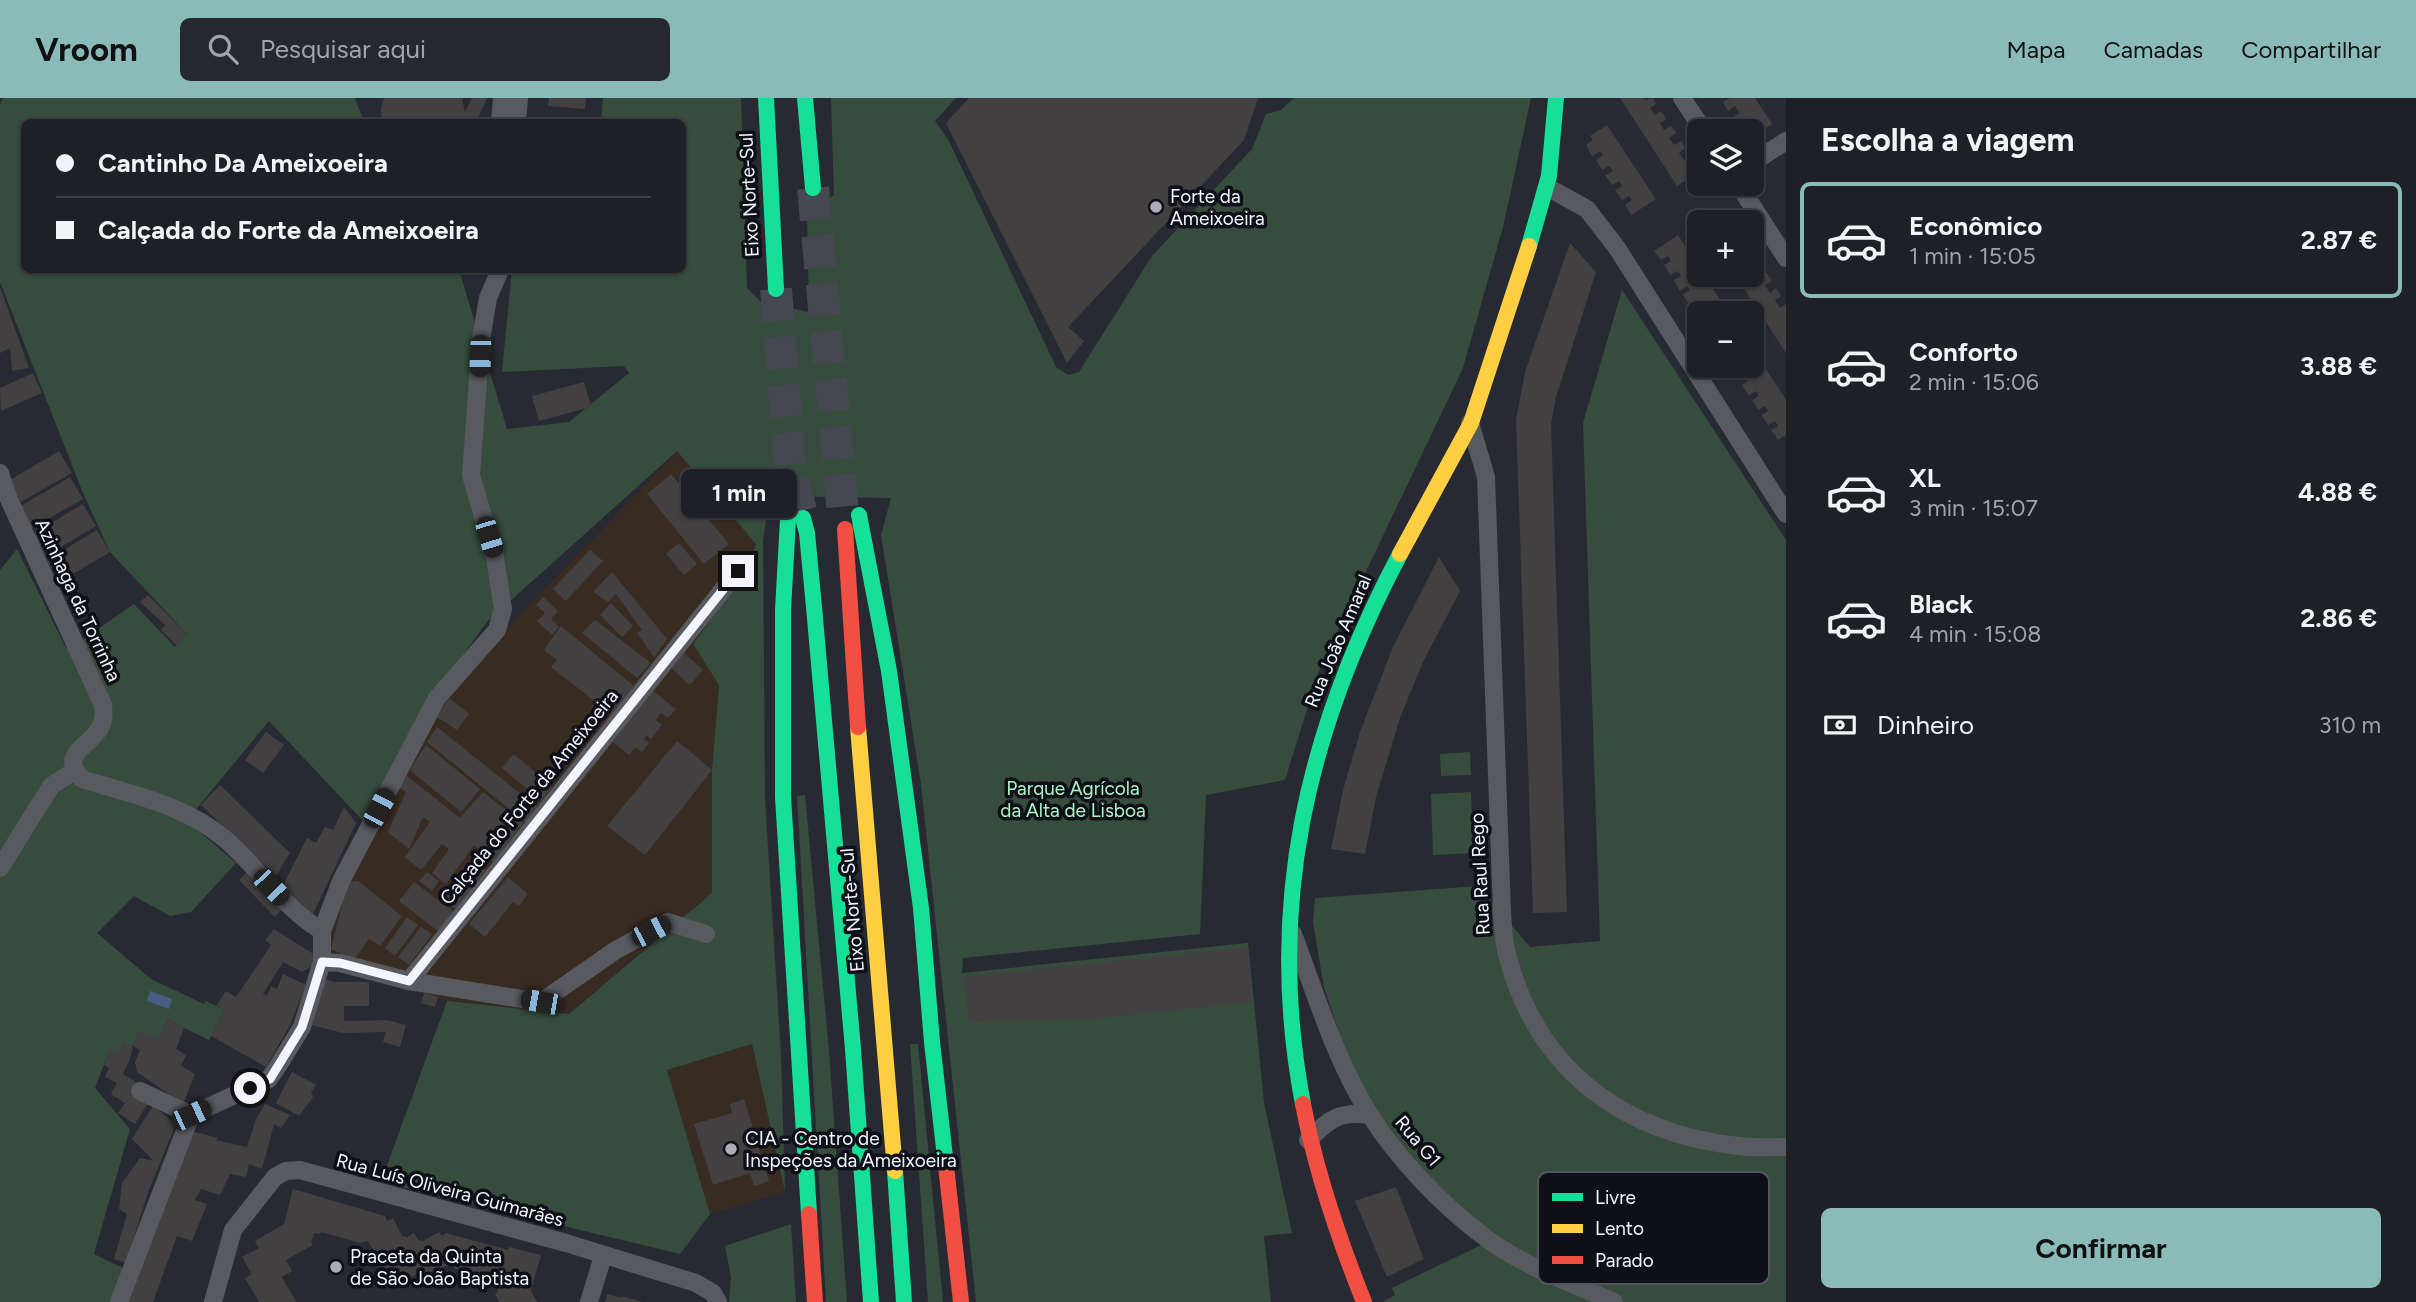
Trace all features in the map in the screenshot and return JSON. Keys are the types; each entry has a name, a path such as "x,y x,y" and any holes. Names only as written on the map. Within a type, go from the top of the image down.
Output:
{"main road":[{"name":"Eixo Norte-Sul","path":"766,98 776,289"},
{"path":"805,98 813,188"},
{"name":"Rua João Amaral","path":"1364,1302 1332,1225 1308,1140 1292,1053 1287,965 1292,876 1303,811 1321,738 1344,671 1373,607 1470,423 1547,187 1556,98"},
{"name":"Eixo Norte-Sul","path":"904,1302 886,1046 862,790 851,514 889,671 921,908 932,1042 961,1302"},
{"name":"Eixo Norte-Sul","path":"815,1302 783,797 783,610 795,518 807,533 853,1049 871,1302"}],"street":[{"path":"500,119 502,98"},
{"path":"517,119 519,98"},
{"path":"1682,98 1696,119"},
{"path":"1764,155 1786,141"},
{"path":"1547,187 1587,209 1617,248 1786,514"},
{"path":"1746,196 1786,258"},
{"path":"119,1302 191,1115 270,1079 302,1027 322,962 322,931 341,881 437,698 497,630 503,609 495,558 471,475 488,273"},
{"path":"488,298 498,273"},
{"name":"Rua Raul Rego","path":"1470,423 1486,477 1502,911 1506,951 1518,989 1533,1023 1554,1052 1581,1081 1612,1106 1655,1127 1699,1140 1740,1147 1786,1147"},
{"name":"Azinhaga da Torrinha","path":"0,473 8,497 103,705 104,717 99,730 72,761 74,771"},
{"name":"Calçada do Forte da Ameixoeira","path":"409,981 738,571"},
{"path":"0,868 51,786 74,771 82,779 162,804 224,838 303,920 322,931"},
{"name":"Rua G1","path":"1288,921 1334,1043 1370,1115 1415,1174 1482,1235 1538,1267"},
{"path":"322,962 340,963 409,981 541,1002 616,950 668,922 706,934"},
{"path":"140,1091 191,1115"},
{"path":"1308,1140 1328,1121 1340,1115 1370,1115"},
{"name":"Rua Luís Oliveira Guimarães","path":"213,1302 233,1230 265,1186 275,1177 286,1171 300,1170 566,1243 705,1286 718,1302"},
{"path":"589,1302 603,1256"},
{"name":"Rua G1","path":"1575,1284 1614,1302"}],"shaded area":[{"path":"678,451 756,544 749,568 693,644 719,684 712,770 712,893 568,1014 447,1001 327,954 339,899 431,720 508,627"},
{"path":"752,1044 785,1192 710,1214 667,1070"}],"green space":[{"name":"Parque Agrícola da Alta de Lisboa","path":"3,98 355,98 363,119 21,119 21,273 460,273 507,429 569,422 629,373 624,366 502,372 512,273 686,273 686,119 601,119 603,98 741,98 747,288 761,302 809,312 807,211 834,195 831,98 956,98 935,121 949,141 1056,367 1068,375 1079,372 1152,256 1252,149 1266,114 1281,110 1294,98 1531,98 1503,227 1463,368 1320,668 1285,780 1206,795 1200,934 963,958 962,973 1248,943 1264,1103 1292,1233 1264,1236 1271,1302 976,1302 921,784 881,535 891,498 770,496 763,540 765,799 781,1056 785,1192 752,1044 667,1070 710,1214 680,1254 381,1182 447,1001 569,1014 712,893 712,770 719,685 693,644 749,568 756,544 677,451 487,622 431,699 365,823 269,721 193,813 193,826 236,863 191,912 170,916 134,896 97,933 151,979 204,1004 206,1001 224,1010 209,1040 168,1020 159,1039 140,1031 133,1046 124,1042 118,1054 109,1051 95,1088 130,1129 94,1254 125,1269 114,1302 0,1302 0,570 17,549 66,648 81,641 134,604 175,647 187,634 110,552 83,493 0,282 0,104"},
{"path":"1622,290 1786,540 1786,1302 1383,1302 1395,1295 1392,1288 1481,1245 1371,1130 1324,987 1313,923 1315,898 1478,886 1530,947 1600,941 1583,423"},
{"path":"1470,752 1471,775 1441,776 1440,754"},
{"path":"1471,792 1473,853 1433,855 1431,794"},
{"path":"805,795 829,1051 847,1302 826,1302 797,796"},
{"path":"910,1044 918,1044 943,1302 928,1302"},
{"path":"791,1224 796,1302 729,1302 731,1277 725,1246"}],"water":[{"path":"150,991 172,999 169,1009 147,1001"}],"building":[{"path":"384,98 462,98 465,112 472,98 487,98 478,118 480,119 382,119"},
{"path":"549,98 586,98 585,109 548,106"},
{"path":"969,98 1258,98 1244,140 1068,327 1084,341 1067,363 946,123"},
{"path":"1620,98 1653,98 1656,104 1650,108 1655,115 1661,111 1666,119 1660,123 1664,130 1671,126 1676,133 1669,138 1674,145 1681,141 1685,148 1679,153 1684,160 1687,158 1687,180 1677,186"},
{"path":"1730,98 1755,98 1772,124 1764,129 1764,119 1734,119 1733,117 1740,113 1735,106 1728,111 1723,102"},
{"path":"1607,125 1656,199 1631,215 1625,205 1632,200 1629,196 1622,200 1615,190 1622,186 1619,181 1612,185 1605,175 1613,171 1609,166 1602,170 1596,160 1603,155 1600,151 1592,156 1586,145 1593,140 1590,136"},
{"path":"1678,235 1687,249 1687,286 1680,291 1674,280 1681,276 1678,271 1670,275 1664,265 1671,261 1668,256 1661,260 1654,251"},
{"path":"1570,243 1596,272 1556,397 1551,424 1567,912 1533,913 1516,420 1525,372"},
{"path":"1767,273 1772,281 1765,285 1770,293 1776,288 1781,296 1775,300 1780,308 1786,304 1786,353 1764,319 1764,301 1752,301 1743,287 1764,287 1764,275"},
{"path":"0,287 29,368 12,371 10,348 0,353"},
{"path":"1688,287 1712,287 1721,301 1687,301 1683,295 1690,290"},
{"path":"1764,366 1786,400 1786,435 1778,440 1771,430 1778,426 1775,421 1768,425 1761,415 1768,411 1765,406 1758,410 1752,400 1759,396 1756,391 1749,396 1742,385 1749,380 1748,378 1764,378"},
{"path":"33,373 42,393 1,411 0,388"},
{"path":"584,382 591,407 539,421 532,396"},
{"path":"59,451 72,473 21,502 8,481"},
{"path":"671,474 729,544 704,564 647,494"},
{"path":"70,477 83,499 32,528 19,507"},
{"path":"83,504 96,526 46,556 33,534"},
{"path":"97,530 110,552 59,582 47,560"},
{"path":"679,543 697,564 684,575 666,554"},
{"path":"590,550 603,561 566,601 553,589"},
{"path":"1439,557 1460,591 1423,662 1401,715 1376,797 1365,854 1331,849 1343,790 1360,732 1393,647"},
{"path":"612,572 667,639 654,657 637,633 642,630 616,594 608,602 593,592"},
{"path":"148,595 187,634 177,646 161,630 165,625 140,602"},
{"path":"543,597 558,611 551,619 559,627 552,635 537,621 545,613 536,605"},
{"path":"611,603 633,626 622,637 600,615"},
{"path":"595,620 651,663 637,678 582,633"},
{"path":"561,626 634,686 611,714 551,667 557,660 544,650"},
{"path":"681,650 703,670 690,685 668,665"},
{"path":"653,691 676,709 668,718 661,713 656,720 662,725 651,739 647,735 644,739 649,743 642,752 635,747 629,755 613,742"},
{"path":"449,698 469,714 457,730 437,717"},
{"path":"437,727 537,807 525,822 427,742"},
{"path":"266,732 284,745 263,773 245,760"},
{"path":"677,741 712,770 645,855 607,826"},
{"path":"426,745 480,789 461,812 410,770"},
{"path":"514,754 552,787 541,801 502,768"},
{"path":"407,776 460,818 483,792 523,823 493,862 474,845 446,884 432,873 449,849 442,844 421,870 405,857 430,822 423,817 409,849 388,832 406,792 399,787"},
{"path":"220,785 290,853 276,876 201,805"},
{"path":"344,807 356,823 312,916 281,889 307,838 316,843 325,827 333,830"},
{"path":"472,858 486,870 455,909 440,897"},
{"path":"247,872 283,908 275,917 239,880"},
{"path":"427,872 439,881 432,891 419,881"},
{"path":"508,877 528,894 519,906 513,902 485,937 469,924"},
{"path":"358,881 402,916 380,946 369,939 354,960 331,949 348,882"},
{"path":"414,882 454,912 439,932 399,901"},
{"path":"407,917 418,925 395,956 385,948"},
{"path":"421,927 432,934 409,965 398,957"},
{"path":"274,929 315,955 312,966 302,972 283,962 263,994 267,996 271,986 277,989 283,974 306,985 289,1027 266,1067 211,1036 224,1010 216,1006 226,991 236,997 271,945 265,940"},
{"path":"1248,947 1252,1002 1091,1019 969,1022 964,977"},
{"path":"323,978 334,982 369,982 369,1006 344,1006 344,1021 387,1020 406,1025 400,1047 383,1042 386,1032 343,1033 311,1025"},
{"path":"424,993 438,997 435,1007 421,1003"},
{"path":"168,1020 184,1028 176,1049 186,1055 181,1066 195,1074 183,1104 137,1072 135,1062 140,1050 133,1046 140,1030 159,1039"},
{"path":"124,1042 133,1046 123,1074 136,1082 131,1090 149,1102 135,1124 118,1113 125,1103 111,1094 117,1083 105,1077 109,1068 104,1065 109,1050 118,1054"},
{"path":"292,1072 316,1085 311,1093 313,1097 299,1116 276,1103"},
{"name":"CIA - Centro de Inspeções da Ameixoeira","path":"744,1099 769,1181 754,1186 750,1173 713,1185 694,1124 732,1113 730,1104"},
{"path":"265,1104 290,1115 281,1128 274,1124 262,1169 249,1164 246,1177 230,1174 220,1195 201,1189 195,1200 207,1204 192,1241 177,1236 153,1302 127,1302 188,1130 247,1147 256,1119"},
{"path":"153,1106 176,1124 148,1192 126,1263 114,1259 127,1214 119,1209 122,1183 140,1158 154,1161 132,1139"},
{"path":"1396,1187 1424,1259 1387,1277 1355,1201"},
{"path":"293,1189 385,1216 387,1221 393,1218 402,1236 407,1237 414,1233 418,1240 423,1241 439,1232 442,1236 446,1233 508,1250 509,1247 541,1255 531,1291 537,1302 499,1302 495,1294 500,1284 494,1282 495,1280 455,1269 454,1265 450,1264 421,1280 417,1274 400,1284 390,1267 384,1270 368,1241 360,1243 321,1232 314,1233 311,1242 313,1245 286,1260 292,1271 282,1277 296,1302 259,1302 245,1278 252,1274 242,1257 259,1248 255,1241 284,1224"},
{"path":"607,1294 622,1296 642,1302 605,1302"}],"tunnel":[{"path":"813,188 843,514"},
{"path":"776,289 790,469 803,518"}],"traffic: fast":[{"path":"766,98 776,289"},
{"path":"805,98 813,188"},
{"path":"1529,246 1549,176 1556,98"},
{"path":"859,515 889,671 921,908 946,1166"},
{"path":"803,518 807,533 814,607 853,1049 871,1302"},
{"path":"788,519 783,610 783,797 809,1214"},
{"path":"1303,1104 1292,1031 1289,959 1292,889 1302,821 1318,753 1340,686 1400,554"},
{"path":"895,1171 904,1302"}],"traffic: slow":[{"path":"1400,554 1471,423 1529,246"},
{"path":"858,727 895,1171"}],"traffic: jam":[{"path":"845,529 858,727"},
{"path":"1303,1104 1314,1155 1329,1204 1364,1302"},
{"path":"946,1166 961,1302"},
{"path":"809,1214 815,1302"}],"place":[{"name":"Forte da Ameixoeira","path":"1156,207"},
{"name":"CIA - Centro de Inspeções da Ameixoeira","path":"731,1149"},
{"name":"Praceta da Quinta de São João Baptista","path":"336,1267"}],"route":[{"path":"250,1088 270,1079 302,1027 322,962 340,963 409,981 738,571"}]}
